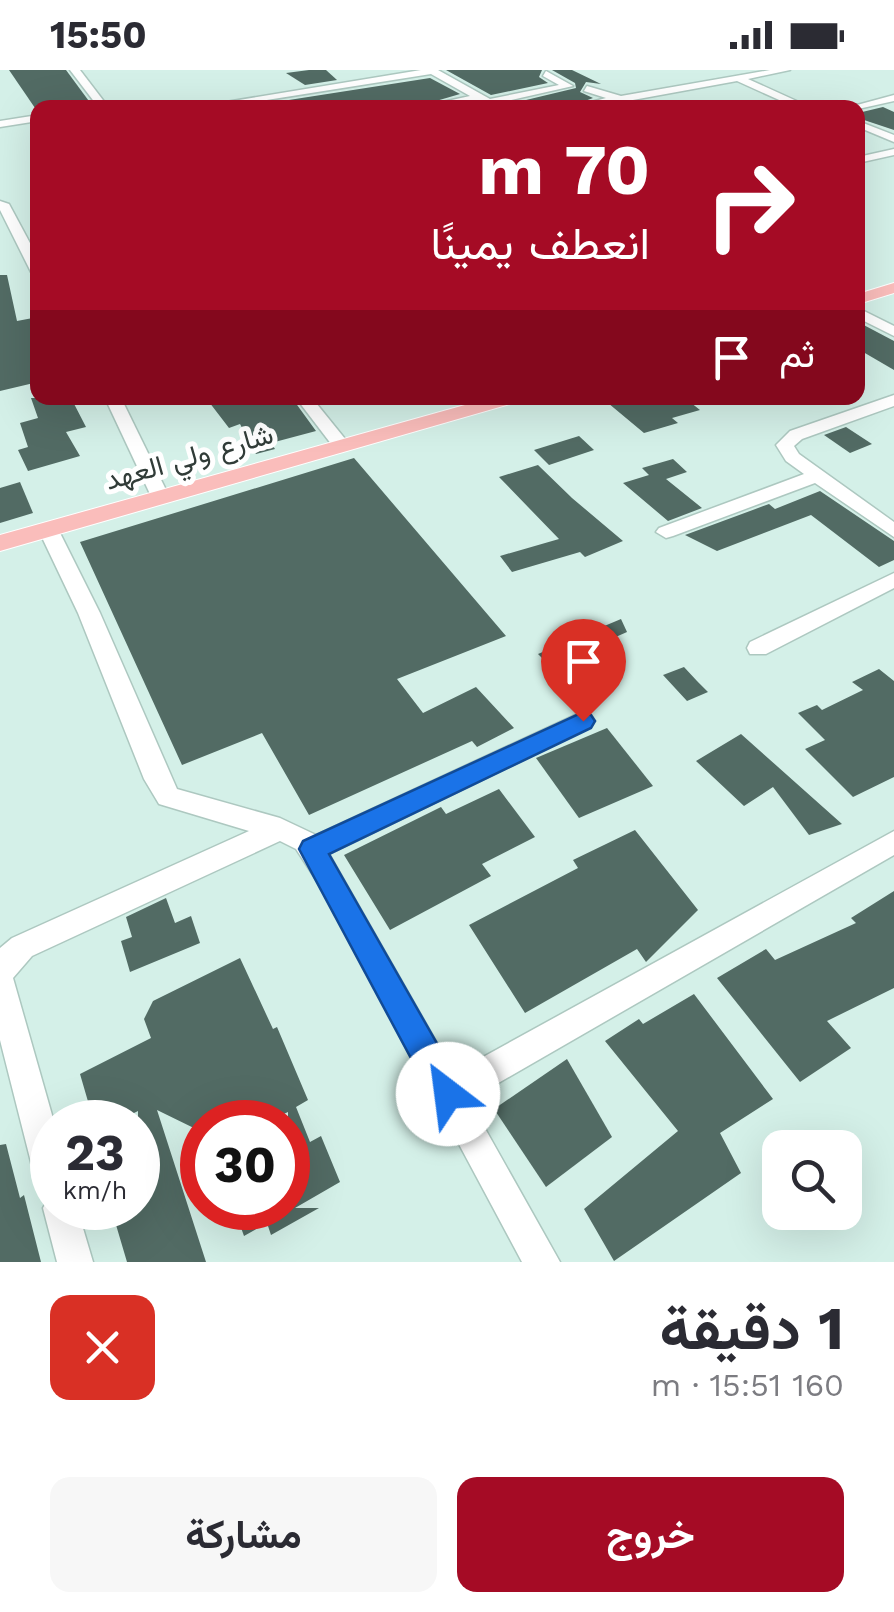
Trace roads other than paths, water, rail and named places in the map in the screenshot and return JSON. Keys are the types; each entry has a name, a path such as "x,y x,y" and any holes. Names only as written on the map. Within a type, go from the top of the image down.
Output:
{"main road":[{"path":"865,296 894,288"},
{"name":"شارع ولي العهد","path":"0,543 485,405"}],"street":[{"path":"76,70 98,100"},
{"path":"244,100 431,70 486,100"},
{"path":"501,100 566,88 545,75 570,70"},
{"path":"718,70 788,100"},
{"path":"611,100 785,70"},
{"path":"587,89 616,99"},
{"path":"865,105 894,98"},
{"path":"0,124 30,119"},
{"path":"865,127 894,139"},
{"path":"865,158 894,152"},
{"path":"3,204 30,256"},
{"path":"865,316 894,332"},
{"path":"894,400 788,441 785,451 894,532"},
{"path":"116,405 160,496"},
{"path":"310,405 341,445"},
{"path":"666,532 818,476"},
{"path":"48,529 90,613 156,779 168,798 280,829 312,849 542,1262"},
{"path":"758,648 894,580"},
{"path":"312,849 583,721"},
{"path":"0,973 22,947 280,829"},
{"path":"448,1094 894,842"},
{"path":"0,982 31,1100"},
{"path":"66,1230 75,1262"}]}
